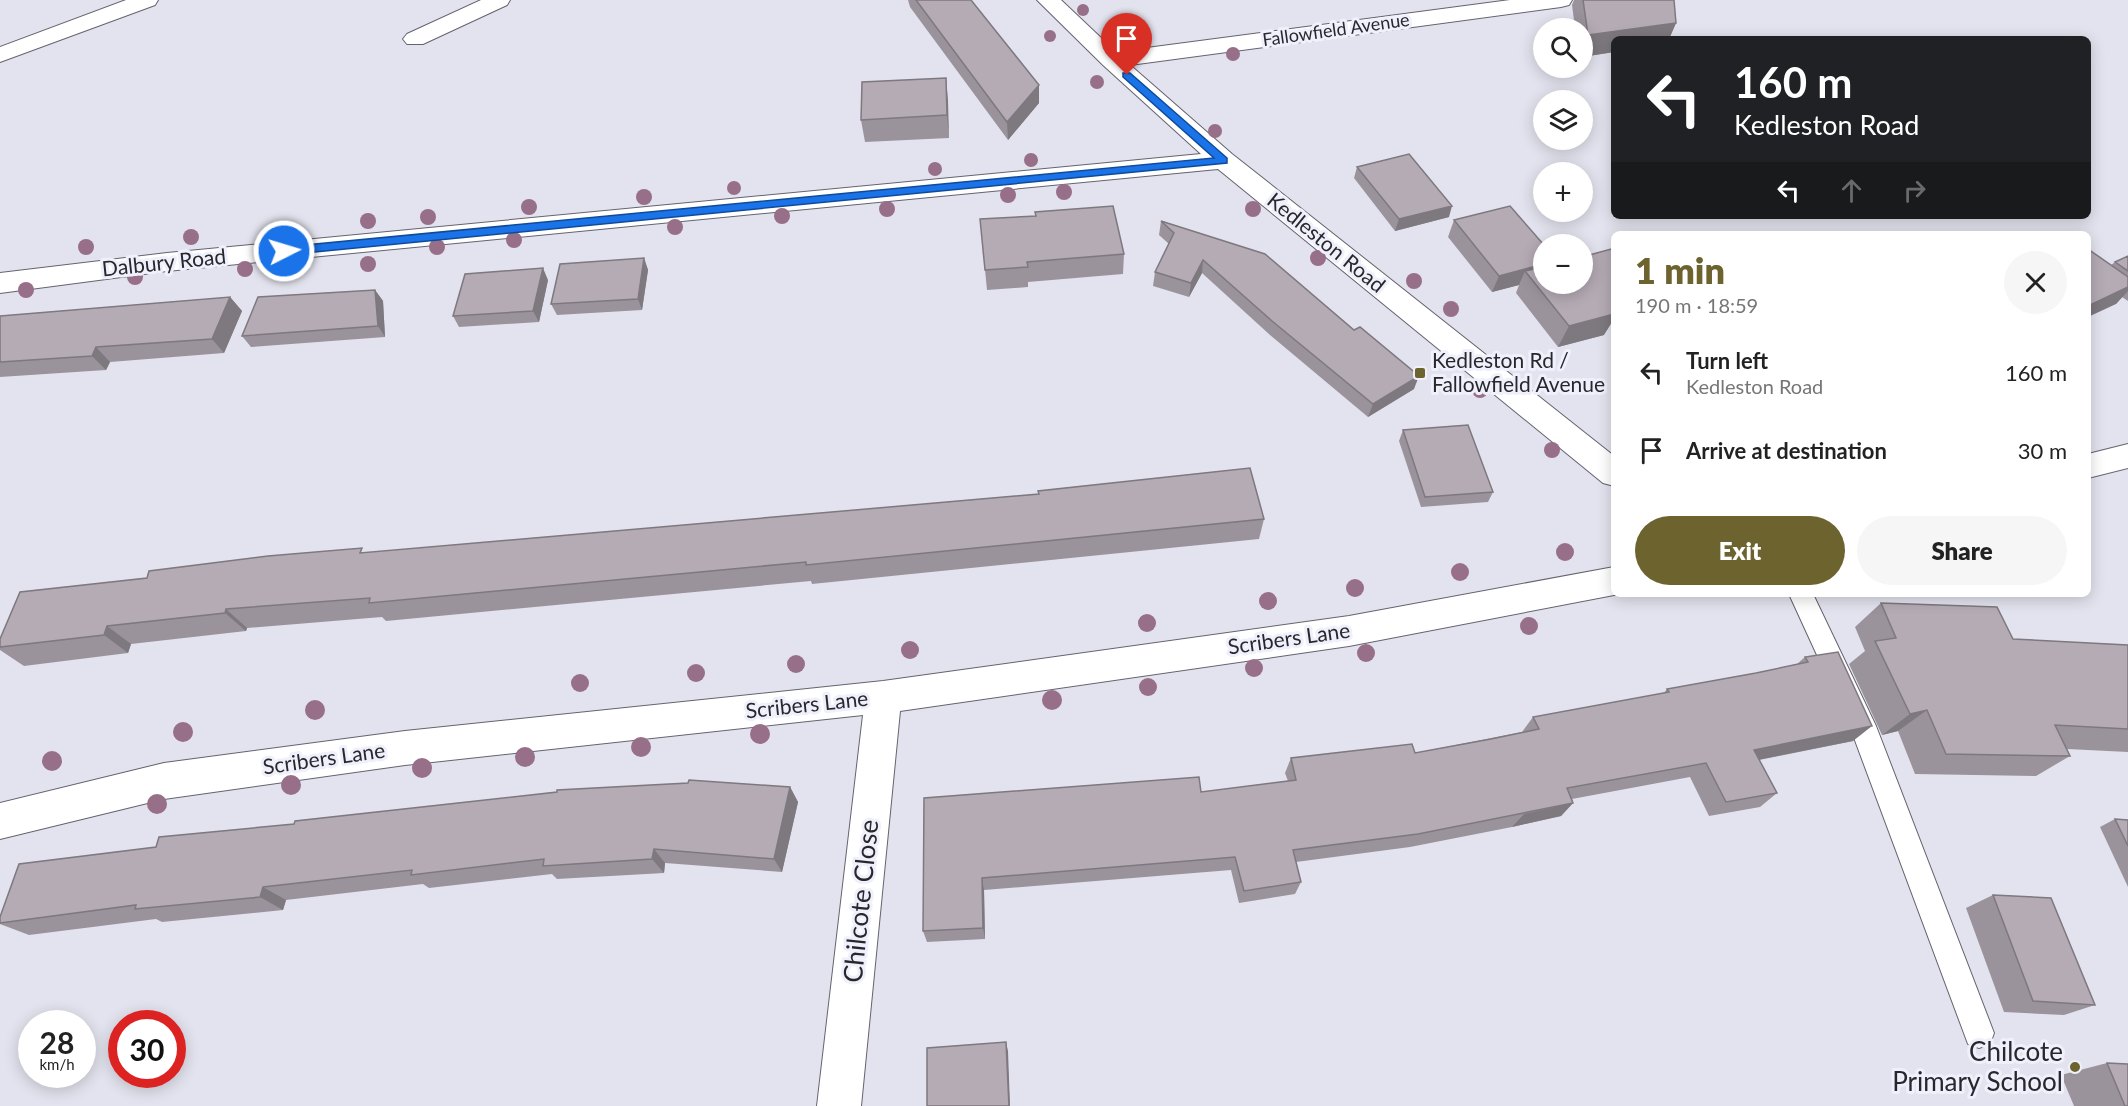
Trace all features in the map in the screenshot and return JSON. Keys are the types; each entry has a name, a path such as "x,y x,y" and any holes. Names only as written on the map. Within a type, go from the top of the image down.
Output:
{"street":[{"path":"0,55 147,0"},
{"path":"415,39 499,0"},
{"name":"Kedleston Road","path":"1048,0 1223,160 1611,472"},
{"name":"Fallowfield Avenue","path":"1111,60 1561,0"},
{"name":"Dalbury Road","path":"0,283 179,261 1223,160"},
{"name":"Scribers Lane","path":"0,821 164,781 405,748 883,697 1349,631 1611,582"},
{"name":"Chilcote Close","path":"839,1106 883,697"}],"lane":[{"path":"1802,597 1863,726 1978,1033"}],"building":[{"path":"916,0 971,0 1039,85 1007,122"},
{"path":"1583,0 1674,0 1676,23 1593,34 1593,18 1586,18"},
{"path":"946,78 947,115 861,120 862,82"},
{"path":"1409,154 1452,206 1399,219 1357,167"},
{"path":"1113,206 1124,254 1027,262 1028,267 985,270 980,219 1036,216 1035,212"},
{"path":"1510,206 1534,234 1533,267 1499,276 1454,220"},
{"path":"1161,221 1265,254 1354,330 1360,327 1419,376 1373,404 1272,321 1203,260 1191,283 1155,272 1174,233"},
{"path":"1611,249 1611,315 1569,326 1543,294 1593,294 1593,254"},
{"path":"2091,251 2128,277 2128,287 2091,305"},
{"path":"2128,256 2128,271 2115,262"},
{"path":"644,258 638,299 551,304 560,264"},
{"path":"543,268 533,311 453,316 465,274"},
{"path":"1533,269 1533,281 1525,271"},
{"path":"375,290 378,326 242,336 258,297"},
{"path":"230,297 212,339 96,347 92,356 0,362 0,316"},
{"path":"1468,425 1493,492 1425,497 1403,430"},
{"path":"1250,468 1264,519 806,565 806,562 369,603 370,598 226,609 225,613 107,626 104,635 0,647 0,639 20,592 147,578 149,571 268,556 362,548 360,553 1039,494 1038,491"},
{"path":"1881,603 1997,607 2013,639 2128,645 2128,729 2055,725 2070,756 1946,754 1927,710 1910,714 1875,641 1896,638"},
{"path":"1838,652 1872,726 1754,750 1777,793 1726,802 1706,763 1567,788 1573,803 1418,834 1293,850 1301,882 1244,891 1235,857 982,878 983,928 923,931 924,798 1199,777 1201,792 1296,780 1291,758 1412,744 1415,753 1491,739 1539,729 1533,717 1669,692 1667,689 1808,662 1805,657"},
{"path":"689,780 790,787 774,859 654,849 652,859 543,866 544,859 411,875 412,870 263,887 260,897 135,909 136,905 0,923 0,917 19,864 156,847 159,837 294,824 295,821 557,792 557,790 688,783"},
{"path":"2115,819 2128,820 2128,846"},
{"path":"1993,895 2051,898 2095,1005 2033,1001"},
{"path":"1006,1042 1009,1106 927,1106 927,1048"},
{"path":"2107,1063 2128,1064 2128,1106 2125,1106"}],"place":[{"name":"Kedleston Rd / Fallowfield Avenue","path":"1420,373"},
{"name":"Chilcote Primary School","path":"2075,1067"}],"route":[{"path":"284,251 1223,160 1127,75"}]}
